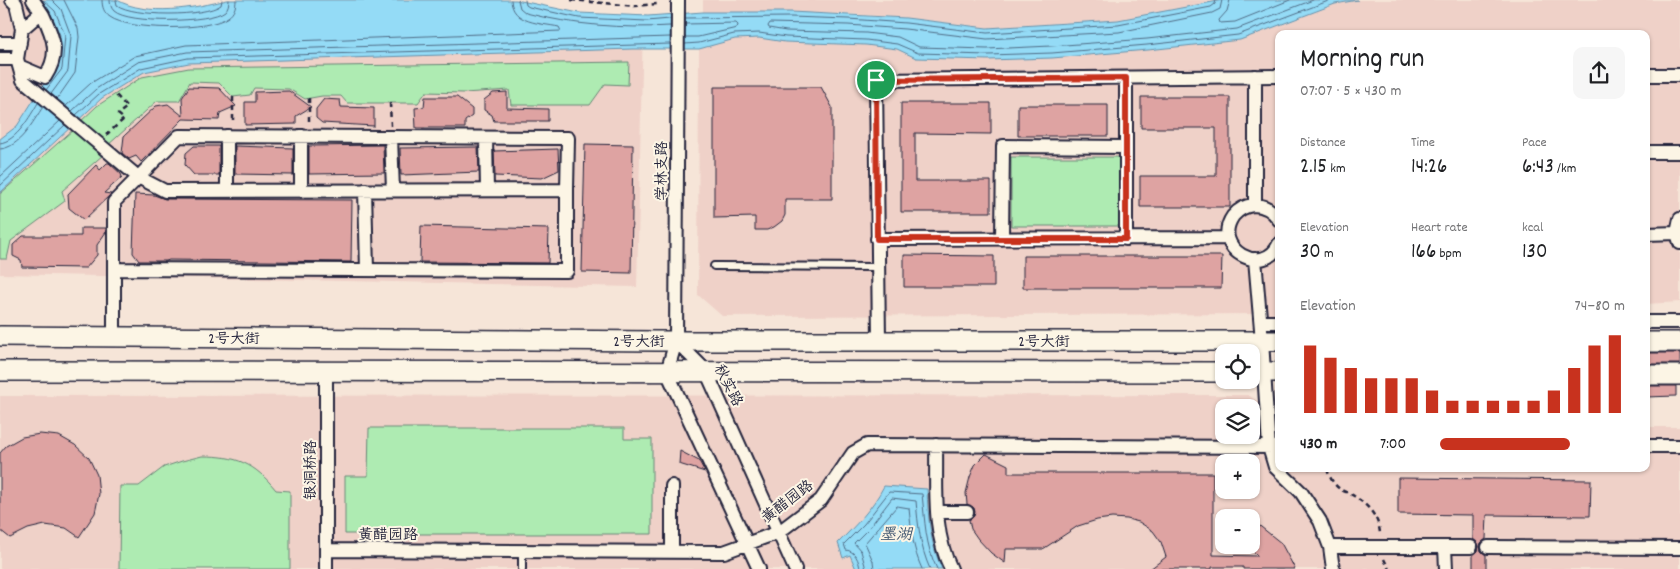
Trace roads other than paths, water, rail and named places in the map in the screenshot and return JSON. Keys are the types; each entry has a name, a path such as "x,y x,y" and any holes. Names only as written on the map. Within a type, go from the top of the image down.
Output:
{"main road":[{"name":"2号大街","path":"0,336 676,341 1270,341"},
{"path":"1650,342 1680,342"},
{"name":"2号大街","path":"0,371 1215,372"},
{"path":"1650,375 1680,375"}],"street":[{"path":"12,0 16,4 22,29 18,62 23,80 138,177 165,191 567,190"},
{"path":"0,60 18,62 45,77 51,68 55,52 51,32 33,0"},
{"name":"学林支路","path":"676,341 678,0"},
{"path":"22,29 37,16 42,15"},
{"path":"0,43 20,44"},
{"path":"1650,76 1680,75"},
{"path":"1255,76 1255,205"},
{"path":"879,341 876,80 1275,76"},
{"path":"1126,78 1126,239"},
{"path":"114,269 567,271 568,138 179,136 114,202 114,269 114,337"},
{"path":"227,190 230,136"},
{"path":"301,190 306,136"},
{"path":"391,137 393,190"},
{"path":"486,138 487,190"},
{"path":"1002,239 1003,146 1126,147"},
{"path":"1650,152 1680,152"},
{"path":"365,190 367,270"},
{"path":"1275,214 1268,208 1255,205 1242,208 1230,221 1228,229 1228,238 1232,247 1246,258 1255,260 1264,258 1272,254 1275,250"},
{"path":"1650,234 1678,238 1680,219"},
{"path":"877,239 1228,238"},
{"path":"1255,260 1261,322 1270,341 1264,372 1275,468"},
{"path":"1261,322 1275,322"},
{"path":"1650,322 1680,322"},
{"path":"676,341 667,372 759,569"},
{"name":"秋实路","path":"676,341 706,371 795,569"},
{"name":"银洞桥路","path":"326,372 326,569"},
{"name":"黄醋园路","path":"326,550 724,552 779,532 821,500 853,453 867,445 1274,447"},
{"path":"936,445 937,512 940,539 945,558 951,569"},
{"path":"1650,446 1680,446"},
{"path":"1279,472 1300,492 1320,521 1330,547 1333,569"},
{"path":"672,486 672,552"},
{"path":"937,512 967,512"},
{"path":"1446,546 1446,569"},
{"path":"1330,547 1471,547"},
{"path":"1488,547 1680,548"}],"lane":[{"path":"714,266 878,267"},
{"path":"522,551 522,569"}],"water":[{"path":"36,0 117,0 129,5 157,10 201,6 227,0 516,0 579,13 648,16 703,12 791,12 906,18 987,28 1118,20 1223,0 1358,0 1335,4 1240,40 1052,58 988,60 916,58 897,49 866,45 785,42 759,38 735,39 699,49 632,49 189,63 144,72 102,98 0,193 0,139 17,126 47,79 58,67 60,35 51,14"},
{"name":"墨湖","path":"884,486 927,489 930,530 942,569 856,569 850,555 843,558 838,543 869,509"}]}
